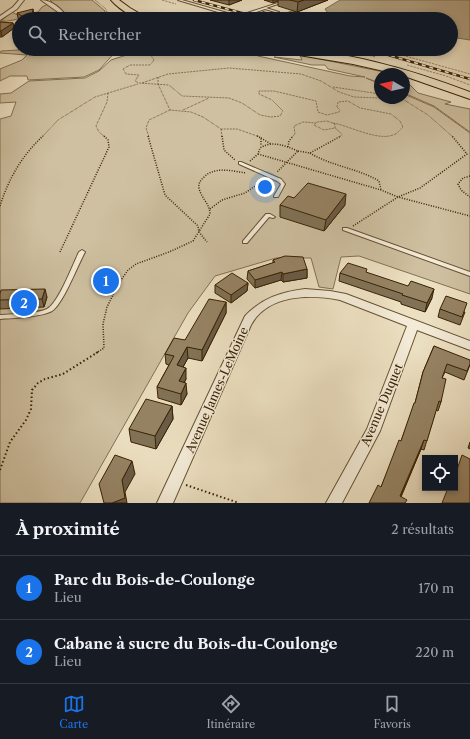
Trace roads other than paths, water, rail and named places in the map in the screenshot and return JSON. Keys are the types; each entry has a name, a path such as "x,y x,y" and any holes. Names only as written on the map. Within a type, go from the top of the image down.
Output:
{"main road":[{"path":"112,2 119,12"},
{"path":"112,2 131,12"},
{"path":"325,56 377,67 436,83 470,96"},
{"path":"349,56 366,59 435,78 470,92"}],"street":[{"path":"0,18 15,8 22,0"},
{"path":"44,0 61,12"},
{"name":"Avenue James-LeMoine","path":"165,503 249,319 258,309 272,300 304,292 325,293 342,297 470,346"},
{"name":"Avenue Duquet","path":"334,503 373,431 413,325"}],"lane":[{"path":"179,0 221,12"},
{"path":"253,12 289,0"},
{"path":"265,8 278,12"},
{"path":"240,163 279,180 283,184 276,196"},
{"path":"245,242 268,215 273,217"},
{"path":"345,229 470,274"},
{"path":"0,317 51,309 60,298 82,252"}],"railway":[{"path":"194,0 238,12"},
{"path":"392,56 470,79"}],"place":[{"name":"Parc du Bois-de-Coulonge","path":"106,281"},
{"name":"Cabane à sucre du Bois-du-Coulonge","path":"24,303"}]}
